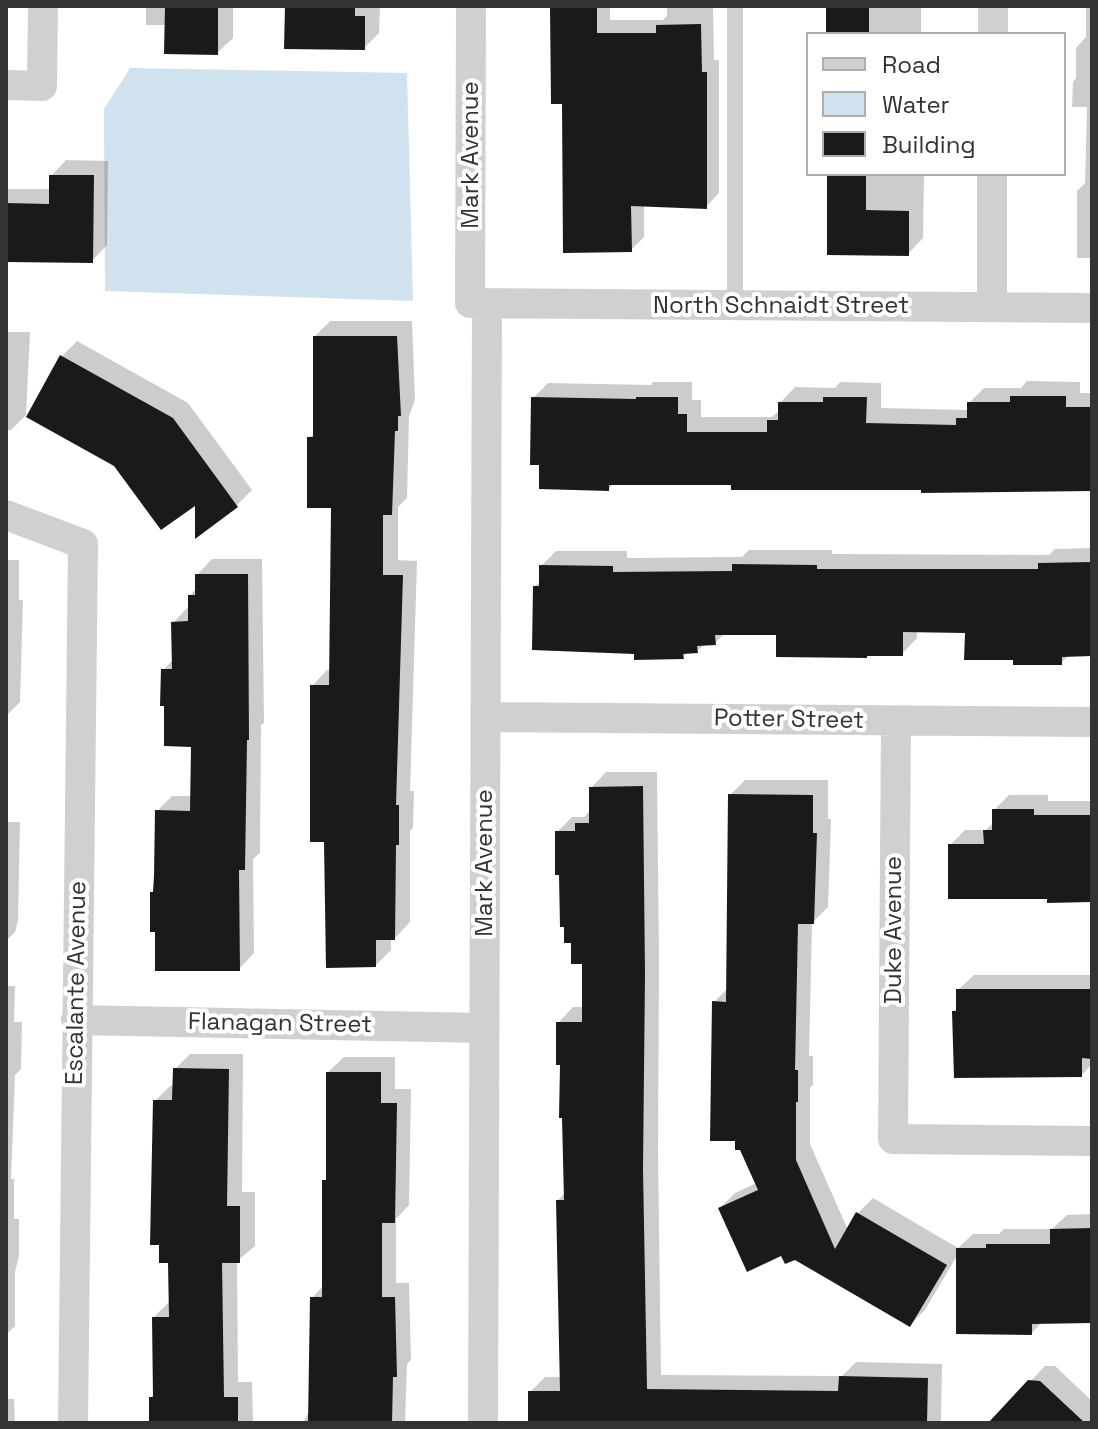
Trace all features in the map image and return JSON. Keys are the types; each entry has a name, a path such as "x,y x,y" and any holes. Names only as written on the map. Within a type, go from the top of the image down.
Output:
{"street":[{"path":"6,85 42,86 43,6"},
{"name":"Mark Avenue","path":"471,6 486,717 483,1423"},
{"path":"993,6 993,32"},
{"path":"992,176 992,307"},
{"name":"North Schnaidt Street","path":"479,303 1092,308"},
{"name":"Escalante Avenue","path":"6,515 83,544 73,1423"},
{"name":"Potter Street","path":"486,717 1092,722"},
{"name":"Duke Avenue","path":"896,721 893,1139 1092,1141"},
{"name":"Flanagan Street","path":"76,1020 484,1028"}],"lane":[{"path":"735,6 735,305"}],"water":[{"path":"130,68 407,73 413,301 105,291 104,109"}],"building":[{"path":"165,6 218,6 218,55 164,54"},
{"path":"285,6 355,6 355,16 365,16 365,50 284,49"},
{"path":"550,6 597,6 597,33 656,33 656,25 701,24 702,72 707,72 707,209 631,206 632,252 563,253 562,104 551,104"},
{"path":"826,6 869,6 869,32 826,32"},
{"path":"49,175 94,175 93,263 6,262 6,203 49,204"},
{"path":"827,176 866,176 866,210 909,211 909,256 827,255"},
{"path":"313,336 397,336 401,416 398,416 398,431 395,431 392,515 383,515 383,575 403,575 396,805 399,805 399,845 396,845 395,940 376,940 376,967 326,968 324,842 310,842 310,685 329,685 331,508 307,508 307,437 313,437"},
{"path":"60,355 173,418 238,507 195,539 195,506 161,530 114,466 26,417"},
{"path":"1010,396 1066,396 1066,407 1092,407 1092,491 921,493 921,490 731,490 731,485 609,485 609,491 539,489 539,465 530,465 531,397 678,397 678,414 687,414 687,432 767,432 767,420 778,420 778,402 823,402 823,397 867,397 866,423 956,425 956,418 967,418 967,402 1010,402"},
{"path":"1092,562 1092,656 1062,657 1062,665 1013,665 1013,660 964,660 965,633 903,632 903,656 867,658 776,657 776,635 715,635 716,645 697,646 698,653 683,654 684,659 634,660 634,654 532,650 533,586 539,586 539,565 613,566 613,572 732,571 732,564 817,565 817,569 1038,569 1038,563"},
{"path":"195,574 248,574 249,740 245,870 239,870 240,971 155,971 155,932 150,932 155,810 190,811 191,747 164,746 164,706 160,706 161,669 172,669 171,622 188,621 188,595 195,595"},
{"path":"643,786 643,1169 647,1389 838,1391 839,1376 928,1378 927,1423 528,1423 528,1391 560,1391 556,1200 564,1200 556,1022 582,1022 582,964 571,964 571,943 564,943 564,927 560,927 555,831 575,831 575,823 589,823 589,787"},
{"path":"728,794 813,795 813,833 817,833 814,924 798,924 796,1160 835,1249 856,1212 947,1265 910,1327 795,1260 785,1264 781,1256 747,1272 718,1208 758,1190 740,1150 735,1150 735,1141 710,1141 712,1001 726,1002"},
{"path":"992,809 1034,809 1034,815 1092,815 1092,902 948,899 948,844 984,844 983,830 992,830"},
{"path":"956,989 1092,989 1092,1059 1082,1058 1082,1077 954,1078 952,1011 956,1011"},
{"path":"173,1068 229,1069 227,1206 240,1206 240,1263 222,1263 224,1397 238,1397 238,1423 149,1423 149,1397 153,1397 152,1317 169,1317 168,1263 159,1263 159,1245 150,1245 153,1100 172,1100"},
{"path":"326,1072 381,1072 381,1103 397,1103 395,1223 382,1223 382,1297 395,1297 397,1377 393,1377 392,1423 308,1423 310,1297 322,1297"},
{"path":"1092,1228 1092,1323 1032,1324 1032,1335 956,1334 956,1248 986,1248 986,1244 1050,1244 1050,1229"},
{"path":"1028,1380 1040,1381 1085,1423 988,1423"}]}
